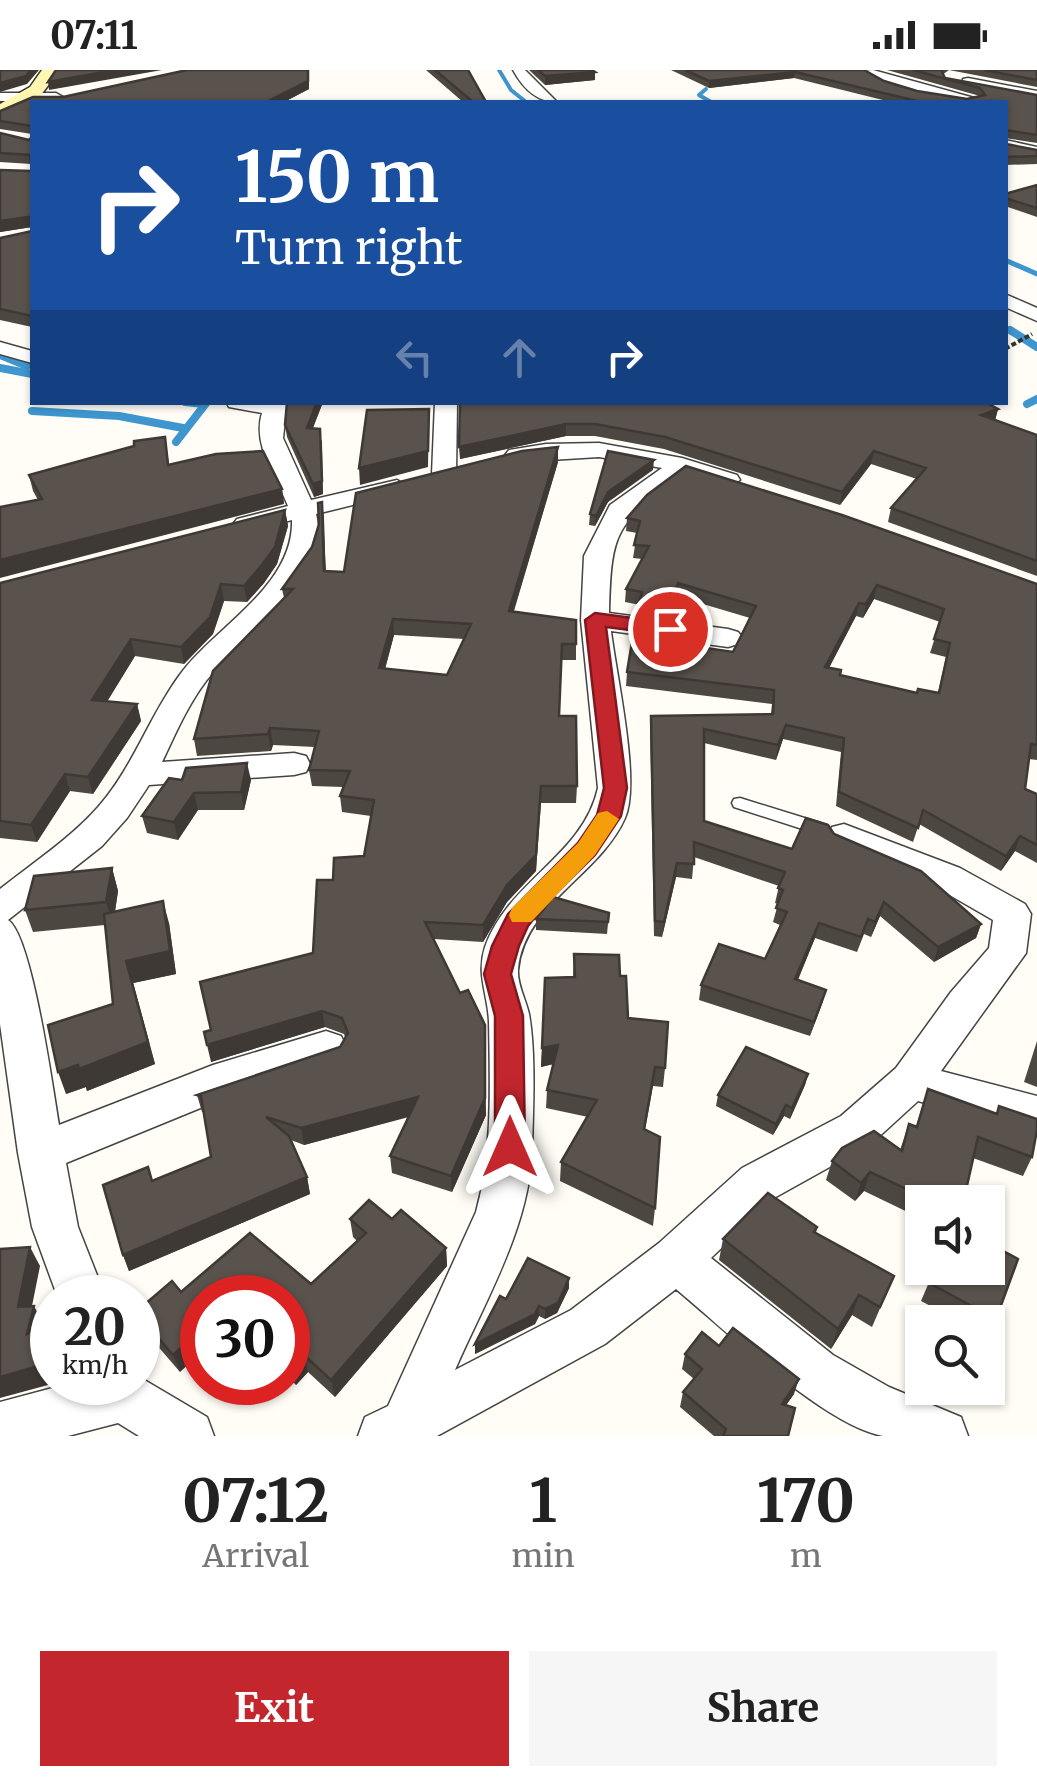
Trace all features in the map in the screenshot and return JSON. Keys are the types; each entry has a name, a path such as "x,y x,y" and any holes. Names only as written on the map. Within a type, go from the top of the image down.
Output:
{"main road":[{"path":"0,111 30,97 46,84 44,73"}],"street":[{"path":"519,70 526,82 548,100"},
{"path":"864,71 964,100"},
{"path":"950,78 1037,95"},
{"path":"0,97 74,97"},
{"path":"1008,145 1037,151"},
{"path":"1008,301 1037,314"},
{"path":"0,348 30,356"},
{"path":"0,909 85,840 114,810 139,775 193,678 288,576 306,540 305,512 272,447 275,405"},
{"path":"223,530 454,471 446,405"},
{"path":"501,459 567,447 594,447 682,465 758,490"},
{"path":"396,1428 499,1213 508,1178 509,1016 498,974 505,946 517,921 586,849 609,816 615,788 595,620 596,556 606,530 635,496 682,465"},
{"path":"595,620 728,638"},
{"path":"139,775 294,764"},
{"path":"396,1428 588,1328 676,1259 758,1184 856,1130 911,1081 966,1002 1008,953 1012,914 947,876 844,836"},
{"path":"0,932 10,964 55,1226 73,1275"},
{"path":"40,1152 228,1078 326,1048"},
{"path":"911,1081 1037,1115"},
{"path":"676,1259 815,1373 942,1436"},
{"path":"0,1428 71,1405"},
{"path":"143,1405 188,1436"}],"lane":[{"path":"740,803 844,836"}],"path":[{"path":"1008,348 1029,337"}],"building":[{"path":"0,70 31,70 26,76 0,83"},
{"path":"56,70 115,70 48,82"},
{"path":"187,70 308,70 308,81 270,100 30,100 30,126 0,121 0,111 33,97 63,97"},
{"path":"435,70 468,70 485,100 471,100"},
{"path":"538,70 592,70 595,72 545,76"},
{"path":"685,70 864,70 917,91 967,99 985,95 980,88 913,70 941,70 945,78 1037,95 1037,135 1008,130 1008,100 913,100 795,72 709,81"},
{"path":"984,70 1037,70 1037,80"},
{"path":"0,133 30,139 30,155 0,153"},
{"path":"1008,144 1037,150 1037,156 1008,157"},
{"path":"0,170 30,171 30,221 29,217 0,221"},
{"path":"1037,185 1037,208 1008,199 1008,193"},
{"path":"30,231 30,316 0,309 0,238"},
{"path":"287,405 316,405 307,428 320,429 322,481 313,484 285,425"},
{"path":"460,405 991,405 998,409 981,415 1037,435 1037,561 891,508 926,468 874,451 842,492 665,437 595,424 566,424 459,447"},
{"path":"429,409 428,451 359,468 367,410"},
{"path":"165,437 168,465 216,454 263,451 282,489 0,560 0,507 42,499 29,475 134,446 134,441"},
{"path":"558,447 509,611 576,620 576,644 562,644 559,716 576,716 577,786 541,786 536,855 507,885 483,925 425,922 460,993 468,990 485,1025 485,1098 451,1176 390,1156 418,1097 301,1128 266,1117 289,1136 307,1177 123,1255 103,1185 148,1167 152,1181 211,1157 201,1096 197,1095 340,1047 348,1033 342,1018 322,1011 207,1045 204,1032 211,1030 200,982 313,953 317,880 333,880 334,858 364,856 374,800 340,796 350,771 309,770 319,731 270,728 268,734 194,739 213,671 293,589 282,589 312,547 319,524 318,503 322,502 324,571 344,572 356,493 522,451","holes":["393,619 471,624 447,675 379,668"]},
{"path":"608,451 654,460 608,492 596,516 590,514"},
{"path":"686,466 842,515 1037,584 1037,745 1031,744 1025,789 1037,794 1037,845 1020,836 1006,856 923,810 918,828 839,792 844,738 786,725 778,745 704,729 704,821 792,849 806,818 828,825 834,834 921,871 981,924 938,947 884,902 875,922 868,919 861,937 819,923 795,979 826,990 814,1022 701,985 719,944 765,959 787,912 776,908 785,872 694,842 694,864 677,863 664,922 655,921 651,716 773,714 774,690 627,672 635,624 668,629 666,642 733,652 756,606 678,583 673,604 640,600 642,592 626,589 649,546 634,545 640,521 627,518 647,495","holes":["877,585 944,609 934,639 950,643 939,693 918,689 917,693 840,675 841,670 825,667 859,603 866,604"]},
{"path":"285,510 275,547 261,566 244,586 221,584 210,617 181,647 131,639 92,700 137,704 88,777 65,774 31,825 0,821 0,583"},
{"path":"247,763 241,792 194,793 174,822 142,816 169,778 182,780 186,768"},
{"path":"112,868 106,902 25,910 34,876"},
{"path":"553,897 609,913 608,922 536,919"},
{"path":"163,901 170,951 126,961 148,1042 79,1069 78,1065 58,1072 48,1025 113,1004 104,914"},
{"path":"574,954 619,955 620,976 626,976 628,1018 668,1022 665,1068 655,1067 644,1129 660,1137 655,1208 561,1162 597,1100 547,1090 558,1045 542,1048 545,978 575,977"},
{"path":"746,1047 808,1074 792,1108 786,1105 776,1124 718,1095"},
{"path":"928,1089 997,1114 999,1106 1037,1119 1032,1157 978,1137 967,1185 905,1185 905,1188 870,1172 861,1183 832,1161 842,1148 874,1131 902,1151 909,1124 917,1127"},
{"path":"768,1193 817,1227 814,1232 894,1276 880,1307 859,1295 838,1329 723,1239"},
{"path":"369,1200 392,1219 401,1210 446,1248 331,1380 310,1361 310,1283 366,1233 350,1219"},
{"path":"250,1233 300,1275 201,1275"},
{"path":"30,1247 18,1307 30,1306 30,1368 0,1377 0,1249"},
{"path":"1005,1252 1018,1259 1001,1305 970,1305 933,1285 1005,1285"},
{"path":"528,1258 569,1278 558,1303 545,1309 539,1306 535,1314 475,1344 500,1296 506,1299"},
{"path":"172,1281 180,1291 180,1349 173,1355 160,1340 160,1291"},
{"path":"733,1328 799,1379 782,1404 795,1408 788,1436 723,1436 726,1429 683,1392 702,1369 685,1354 702,1332 719,1346"}],"waterway":[{"path":"499,70 511,90 524,100"},
{"path":"706,89 699,95 708,100"},
{"path":"1008,261 1037,274"},
{"path":"1008,329 1014,333"},
{"path":"1010,330 1037,347"},
{"path":"0,355 27,366"},
{"path":"0,368 30,374"},
{"path":"1027,404 1037,399"},
{"path":"176,442 205,405"},
{"path":"32,411 119,416 183,428"}],"slow traffic":[{"path":"522,915 586,849 607,819"}],"route":[{"path":"510,1147 509,1016 498,974 505,946 517,921 586,849 609,816 615,788 595,620 670,629"}]}
